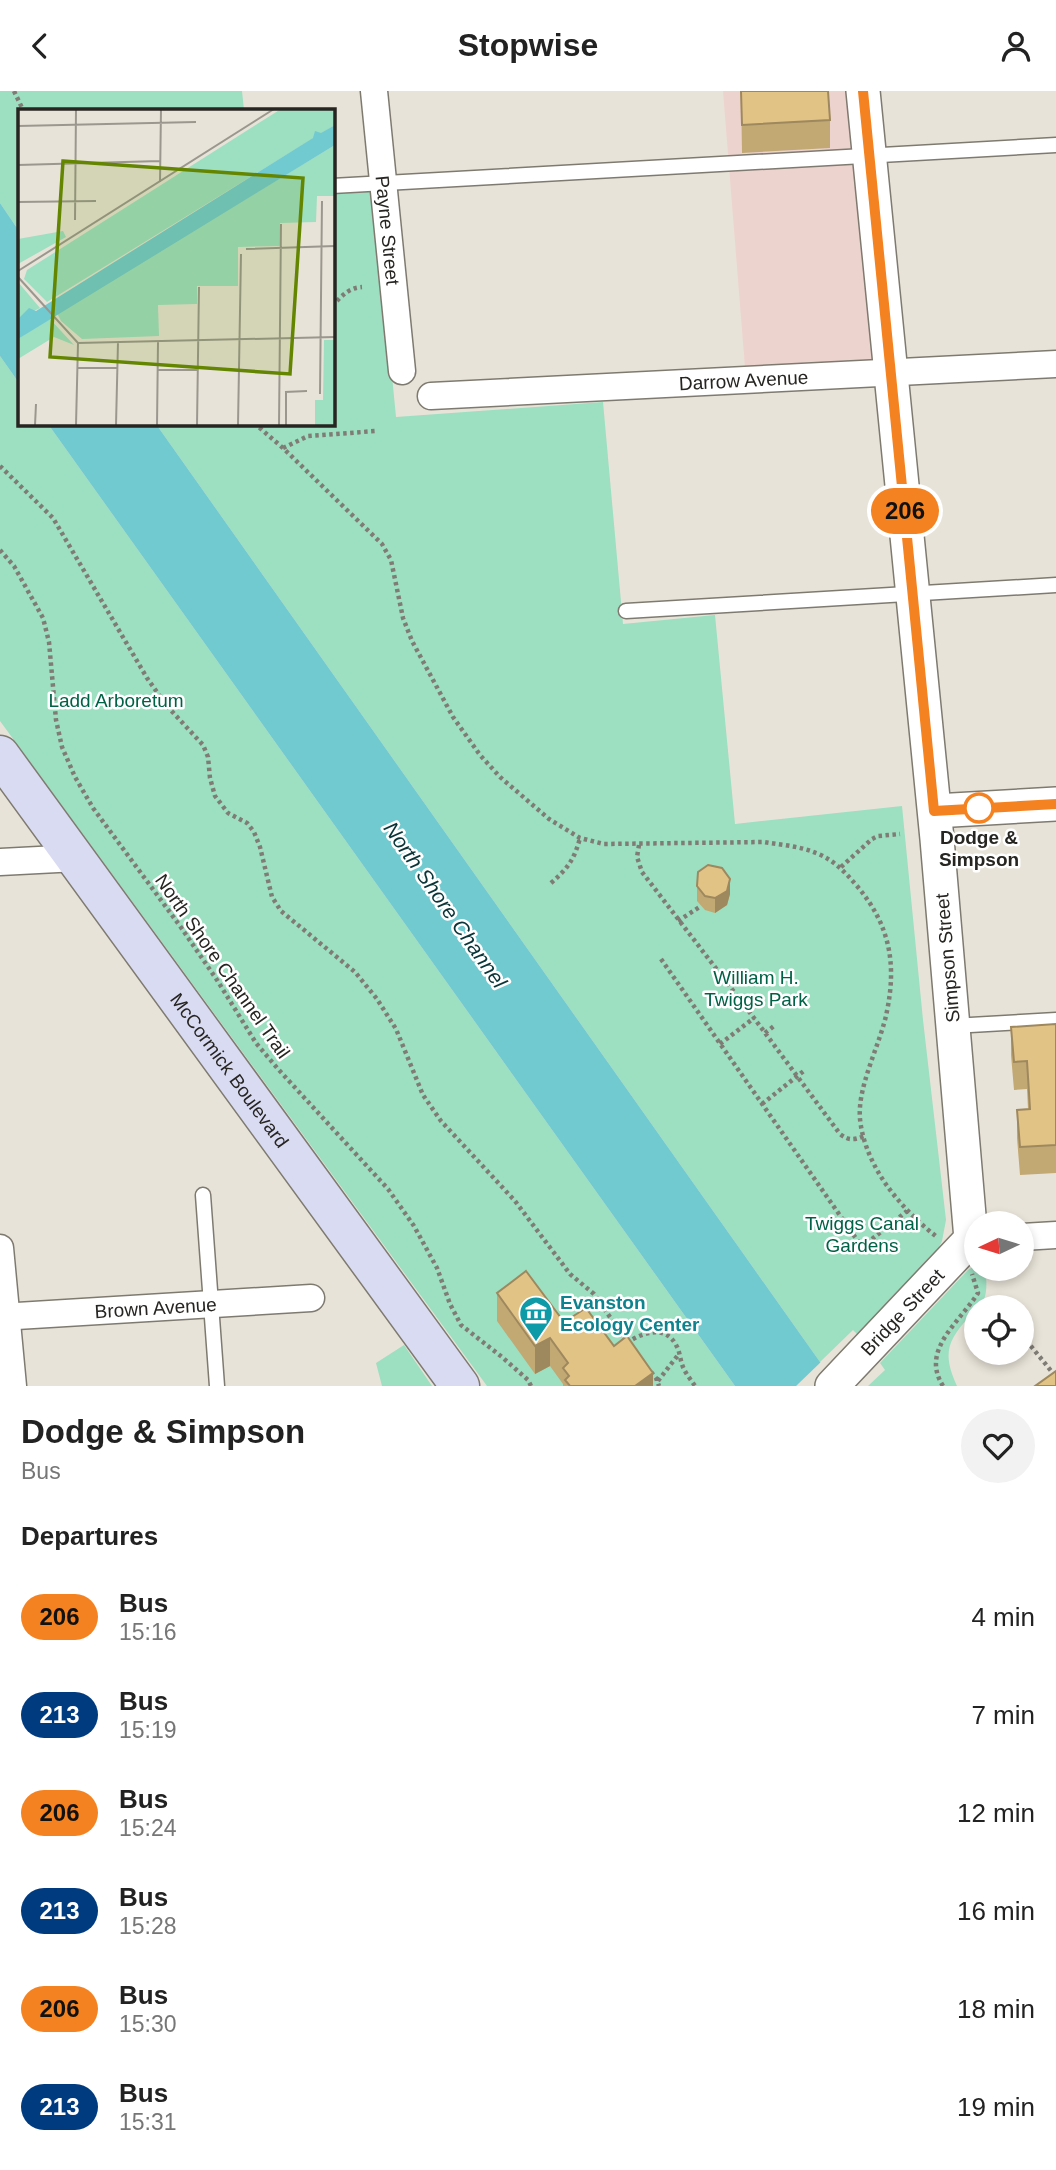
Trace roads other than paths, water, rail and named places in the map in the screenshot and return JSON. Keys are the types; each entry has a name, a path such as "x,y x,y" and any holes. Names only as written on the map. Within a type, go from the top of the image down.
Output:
{"main road":[{"name":"McCormick Boulevard","path":"0,755 460,1386"}],"street":[{"name":"Payne Street","path":"374,91 402,371"},
{"name":"Simpson Street","path":"863,91 971,1211"},
{"name":"Darrow Avenue","path":"431,396 1056,364"},
{"path":"934,811 1056,804"},
{"path":"0,862 77,858"},
{"path":"1034,1236 1056,1235"},
{"path":"0,1248 3,1317 13,1386"},
{"name":"Bridge Street","path":"832,1386 964,1249"},
{"name":"Brown Avenue","path":"3,1317 311,1299"}],"lane":[{"path":"334,186 1056,145"},
{"path":"626,611 1056,585"},
{"path":"953,1026 1056,1020"},
{"path":"203,1195 217,1386"}],"water":[{"path":"0,203 18,230 18,382 0,356"},
{"name":"North Shore Channel","path":"49,425 157,425 837,1386 735,1386"}],"place":[{"name":"Dodge & Simpson","path":"979,808"},
{"name":"Evanston Ecology Center","path":"536,1343"}],"park label":[{"name":"Ladd Arboretum","path":"116,700"},
{"name":"William H. Twiggs Park","path":"756,988"},
{"name":"Twiggs Canal Gardens","path":"862,1234"}]}
